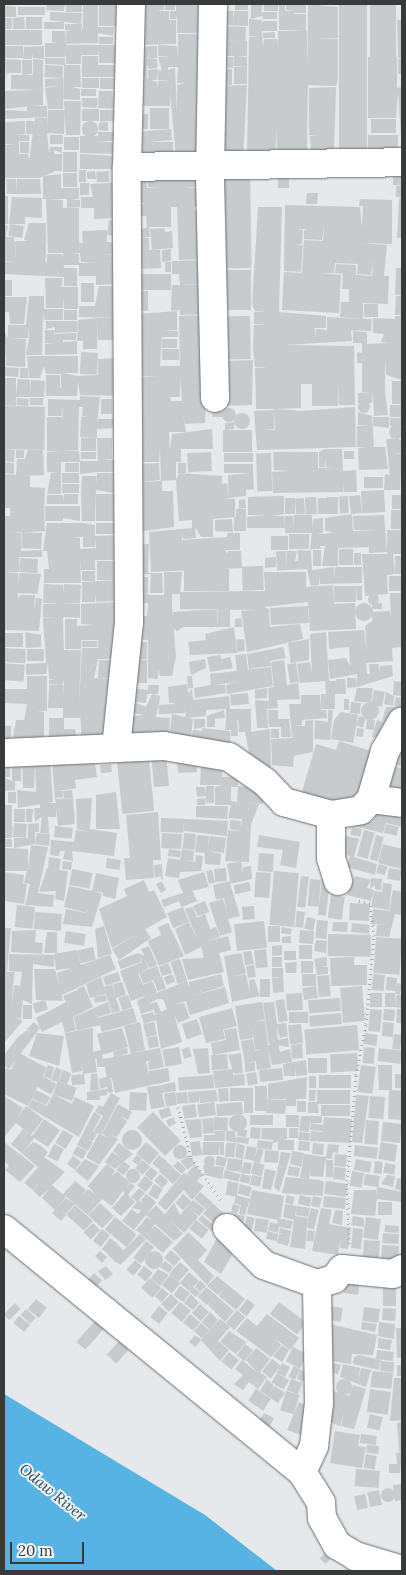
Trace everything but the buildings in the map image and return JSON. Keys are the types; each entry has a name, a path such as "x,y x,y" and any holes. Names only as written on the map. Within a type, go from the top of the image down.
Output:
{"street":[{"path":"116,748 129,622 128,167 131,4"},
{"path":"213,4 211,167 215,398"},
{"path":"128,167 211,167 402,162"},
{"path":"4,753 164,746 229,757 265,782 284,802 331,815 361,810 372,799 385,751 402,722"},
{"path":"372,799 402,803"},
{"path":"331,815 331,858 338,881"},
{"path":"227,1228 264,1265 317,1284 334,1279 342,1269 393,1274 402,1269"},
{"path":"4,1229 302,1472 321,1503 322,1518 337,1545 355,1556 402,1570"},
{"path":"302,1472 314,1446 319,1403 317,1284"}],"path":[{"path":"338,881 349,899 370,903 374,936 366,1024 356,1075 347,1180 348,1226 352,1228 342,1269"},
{"path":"178,1107 191,1158 223,1198 228,1214 227,1228"}],"water":[{"name":"Odaw River","path":"4,1394 205,1515 277,1571 4,1571"}]}
